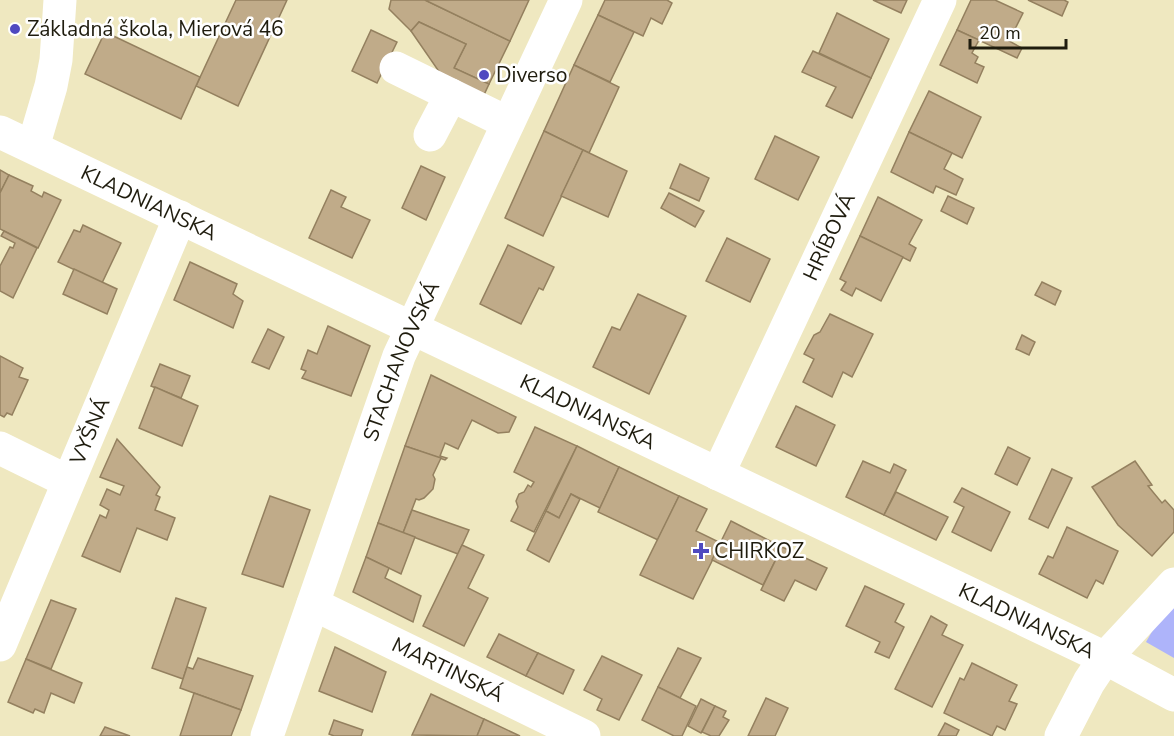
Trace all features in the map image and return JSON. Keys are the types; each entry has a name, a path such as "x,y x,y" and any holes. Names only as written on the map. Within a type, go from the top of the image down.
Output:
{"street":[{"path":"33,147 51,86 56,60 60,0"},
{"name":"STACHANOVSKÁ","path":"267,736 399,356 566,0"},
{"name":"HRÍBOVÁ","path":"718,474 940,0"},
{"path":"396,68 508,123"},
{"path":"430,135 451,95"},
{"name":"KLADNIANSKA","path":"0,132 1105,658 1174,695"},
{"name":"VYŠNÁ","path":"0,645 180,217"},
{"path":"0,448 67,482"},
{"path":"1061,736 1089,682 1105,658 1174,584"},
{"name":"MARTINSKÁ","path":"313,604 584,736"}],"shaded area":[{"path":"1174,607 1174,658 1146,642 1154,628"}],"building":[{"path":"236,0 287,0 238,106 196,86"},
{"path":"391,0 425,0 510,41 489,84 454,68 466,44 419,22 411,31 389,9"},
{"path":"425,0 529,0 510,41"},
{"path":"605,0 667,0 672,3 662,24 651,18 643,36 598,15"},
{"path":"873,0 907,0 901,13"},
{"path":"971,0 995,0 1023,13 1009,41 1022,48 1017,58 957,30"},
{"path":"1028,0 1064,0 1068,2 1062,16"},
{"path":"837,13 889,39 871,78 819,53"},
{"path":"598,15 634,32 610,82 574,65"},
{"path":"419,22 466,44 454,68 489,84 483,97 442,76 411,31"},
{"path":"371,30 397,42 377,83 352,71"},
{"path":"957,30 979,40 972,53 978,57 975,63 984,67 977,83 940,65"},
{"path":"105,32 200,77 181,119 85,74"},
{"path":"813,51 871,78 852,118 826,106 836,87 802,72"},
{"path":"574,65 619,87 589,153 544,131"},
{"path":"929,91 981,117 962,158 909,132"},
{"path":"544,131 583,150 543,236 505,218"},
{"path":"909,132 952,153 944,169 963,179 956,195 936,186 933,193 891,172"},
{"path":"775,136 819,157 798,200 755,179"},
{"path":"583,150 627,171 608,217 561,196"},
{"path":"680,164 709,178 699,201 670,188"},
{"path":"421,166 445,177 426,220 402,208"},
{"path":"0,170 9,175 0,193"},
{"path":"9,175 33,186 31,191 42,197 44,192 61,200 38,248 0,229 0,193"},
{"path":"331,190 346,197 341,207 370,220 352,258 309,238"},
{"path":"669,193 704,211 695,227 661,208"},
{"path":"948,196 974,208 967,224 941,211"},
{"path":"878,197 922,220 909,244 916,248 910,261 860,236"},
{"path":"83,225 121,243 102,283 58,262 74,230 80,232"},
{"path":"4,231 37,248 13,298 0,291 0,266 10,247 13,248 15,243 1,236"},
{"path":"860,236 903,257 881,301 856,288 852,296 841,290 846,282 840,279"},
{"path":"727,238 770,259 750,302 706,281"},
{"path":"508,245 554,267 543,290 539,288 521,324 480,304"},
{"path":"190,262 237,284 233,294 243,301 233,328 174,300"},
{"path":"74,269 117,289 107,314 63,294"},
{"path":"1042,282 1061,291 1055,305 1035,295"},
{"path":"638,294 686,316 649,394 593,367 612,327 620,330"},
{"path":"830,314 873,334 852,377 843,372 832,397 803,382 814,359 804,354 814,335 820,332"},
{"path":"328,326 370,346 351,396 302,378 306,371 301,369 308,350 317,354"},
{"path":"268,329 284,337 269,369 252,362"},
{"path":"1022,335 1035,342 1029,355 1016,349"},
{"path":"0,356 23,368 19,377 28,380 12,415 7,413 4,417 0,415"},
{"path":"160,364 190,376 181,398 151,386"},
{"path":"431,375 516,417 509,432 498,433 472,420 458,449 445,443 440,456 447,458 445,460 405,446"},
{"path":"155,387 198,406 182,446 139,428"},
{"path":"796,406 835,425 816,466 776,447"},
{"path":"535,427 577,446 534,532 511,521 518,507 516,501 519,494 524,492 528,485 531,487 534,482 514,472"},
{"path":"117,439 160,487 156,495 160,497 155,510 175,518 167,540 137,528 120,572 82,556 100,515 106,518 109,510 100,505 107,489 120,495 124,486 100,477"},
{"path":"405,446 441,458 433,475 435,479 433,489 424,498 416,499 403,533 378,523"},
{"path":"577,446 619,467 600,508 571,494 559,518 546,511"},
{"path":"1008,447 1030,458 1017,485 995,474"},
{"path":"863,461 890,473 894,464 906,470 884,515 846,497"},
{"path":"1135,461 1152,485 1148,486 1162,503 1165,500 1174,510 1174,532 1152,556 1118,525 1092,487"},
{"path":"619,467 679,496 658,540 598,512"},
{"path":"1052,469 1072,478 1048,528 1029,519"},
{"path":"962,488 1010,512 991,551 952,532 964,507 954,502"},
{"path":"896,492 948,517 936,540 884,515"},
{"path":"571,494 580,499 549,562 527,550 546,511 559,518"},
{"path":"270,496 310,510 283,587 242,574"},
{"path":"679,496 707,509 696,531 721,543 693,599 640,575"},
{"path":"412,510 469,530 458,554 403,533"},
{"path":"731,521 782,547 763,585 712,560"},
{"path":"378,523 415,537 401,574 366,557"},
{"path":"1067,527 1118,551 1103,584 1096,580 1087,598 1039,574 1048,556 1053,558"},
{"path":"462,545 484,555 468,588 488,598 464,646 423,626"},
{"path":"782,547 827,568 816,590 795,580 784,601 761,590"},
{"path":"366,557 389,568 385,578 421,596 413,622 353,592"},
{"path":"865,586 904,604 895,622 904,627 889,658 875,652 880,642 846,626"},
{"path":"176,598 206,608 183,679 152,668"},
{"path":"51,600 76,609 51,669 26,659"},
{"path":"931,616 947,625 942,635 963,645 932,707 895,689"},
{"path":"499,634 538,653 526,676 487,657"},
{"path":"335,647 386,672 372,712 319,691"},
{"path":"678,648 701,658 680,698 658,687"},
{"path":"538,653 574,670 563,694 526,676"},
{"path":"602,656 642,675 619,720 597,710 602,699 584,690"},
{"path":"198,658 253,676 241,710 180,688 187,667 193,669"},
{"path":"26,659 82,683 74,703 51,693 44,713 35,709 33,713 8,702"},
{"path":"972,663 1017,685 1009,701 1017,704 1005,730 997,726 992,736 944,713 960,678 964,680"},
{"path":"658,687 696,706 682,736 674,736 642,720"},
{"path":"194,693 241,710 231,736 180,736"},
{"path":"431,694 484,719 477,736 412,735"},
{"path":"766,698 788,708 775,736 748,736"},
{"path":"701,699 715,706 701,733 688,726"},
{"path":"715,706 726,711 723,717 729,720 719,736 711,736 702,732"},
{"path":"484,719 520,736 477,736"},
{"path":"334,720 363,730 361,736 329,734"},
{"path":"945,723 959,730 956,736 938,736"},
{"path":"105,727 130,736 100,736"}],"place":[{"name":"Základná škola, Mierová 46","path":"15,29"},
{"name":"Diverso","path":"484,75"},
{"name":"CHIRKOZ","path":"701,551"}]}
